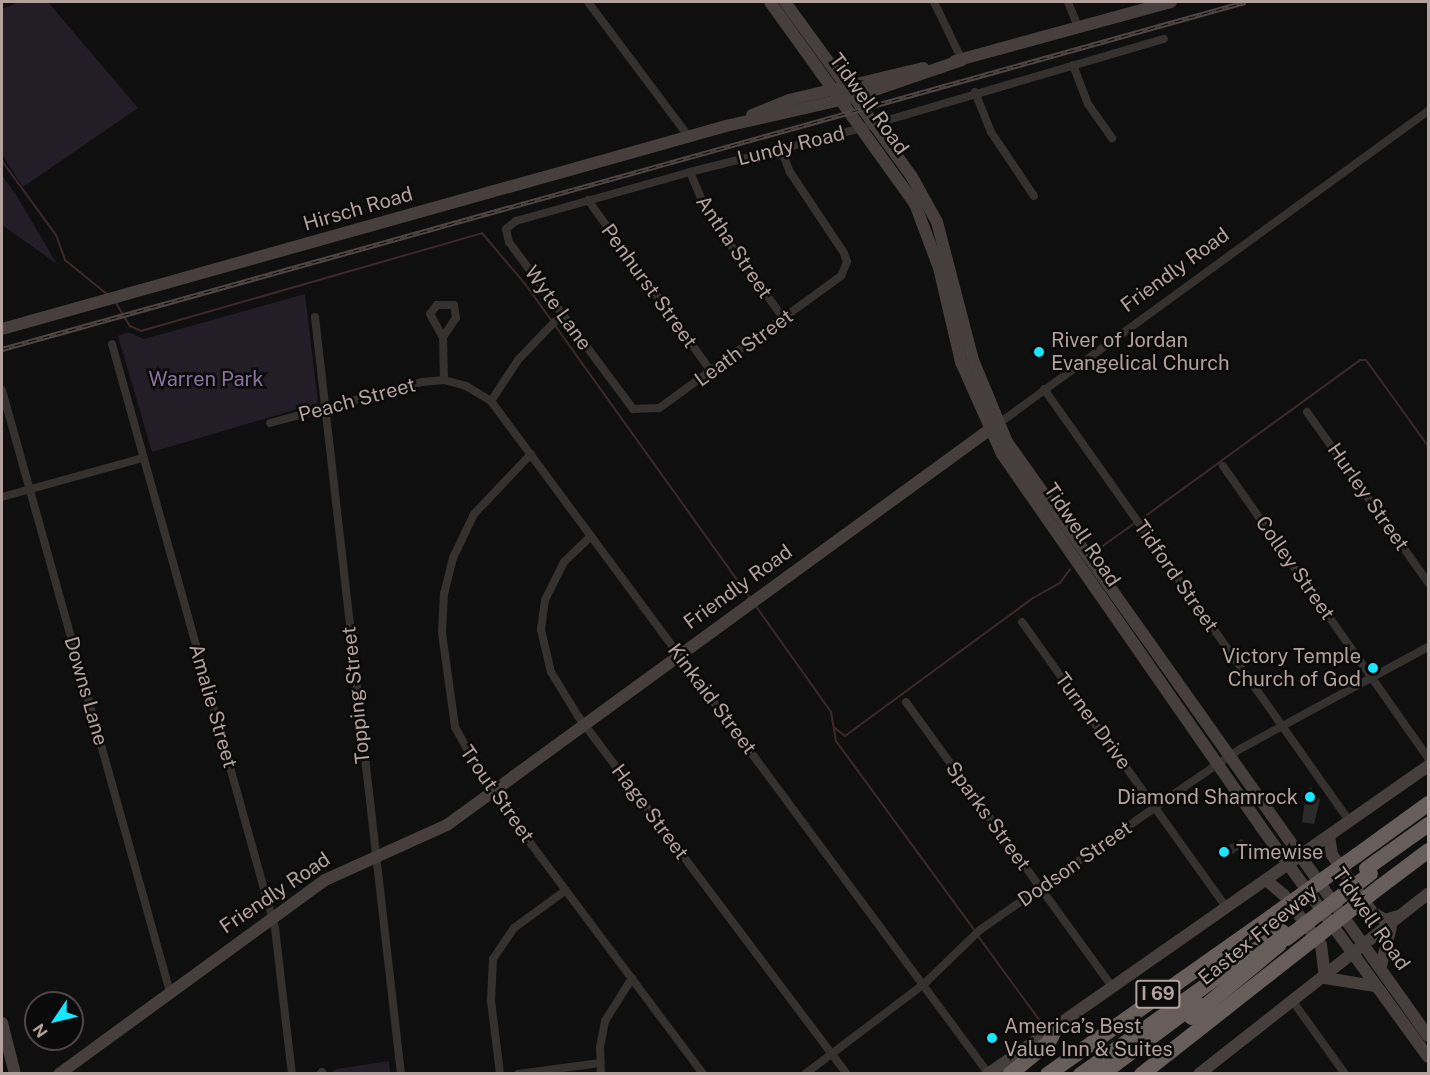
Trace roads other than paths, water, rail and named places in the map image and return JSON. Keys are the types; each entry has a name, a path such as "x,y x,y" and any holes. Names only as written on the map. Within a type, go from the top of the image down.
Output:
{"highway":[{"name":"Eastex Freeway","path":"1047,1074 1428,803"},
{"name":"Eastex Freeway","path":"1113,1074 1284,934 1428,825"},
{"name":"Eastex Freeway","path":"1141,1074 1428,850"},
{"path":"1101,1074 1284,934"},
{"name":"I 69","path":"1080,1074 1284,934"},
{"path":"1009,1074 1048,1042 1056,1026"},
{"path":"1158,1074 1196,1032"},
{"path":"1094,1074 1152,1034"}],"main road":[{"name":"Tidwell Road","path":"770,2 840,87"},
{"name":"Tidwell Road","path":"785,2 840,87 869,125 929,220 957,321 994,427 1158,680 1353,956 1428,1057"},
{"name":"Hirsch Road","path":"2,329 689,136 848,98 962,60 1171,2"},
{"name":"Hirsch Road","path":"726,126 789,100 962,60"},
{"name":"Friendly Road","path":"59,1074 272,917 339,872 427,837 994,427"},
{"name":"Tidwell Road","path":"1054,519 1172,670 1428,1036"},
{"path":"1158,680 1172,670"},
{"path":"988,1073 1428,766"},
{"path":"1329,836 1332,855 1372,912 1385,920 1396,920"},
{"path":"1266,880 1281,891 1321,945 1325,978"},
{"path":"1199,1074 1294,1003 1428,894"},
{"path":"1381,966 1396,920"},
{"path":"1325,978 1375,986"},
{"path":"2,1023 15,1074"}],"street":[{"path":"588,2 689,136"},
{"path":"933,2 962,60"},
{"path":"1068,2 1078,27"},
{"name":"Lundy Road","path":"520,219 869,125 975,92 1164,39"},
{"path":"1074,65 1088,104 1112,138"},
{"path":"975,92 991,132 1034,196"},
{"name":"Friendly Road","path":"994,427 1428,111"},
{"name":"Leath Street","path":"623,400 633,409 652,412 841,276 847,262 844,253 798,185 781,149"},
{"name":"Antha Street","path":"690,172 707,212 784,319"},
{"name":"Penhurst Street","path":"588,200 711,371"},
{"name":"Wyte Lane","path":"520,219 506,229 509,242 560,316 623,400"},
{"path":"491,401 546,329 560,316"},
{"name":"Topping Street","path":"315,317 400,1074"},
{"path":"443,337 444,380"},
{"name":"Amalie Street","path":"112,344 272,917 292,1074"},
{"name":"Peach Street","path":"270,423 324,407 444,380"},
{"name":"Kinkaid Street","path":"444,380 466,386 491,401 988,1073"},
{"name":"Tidford Street","path":"1044,389 1350,822"},
{"name":"Downs Lane","path":"2,390 170,992"},
{"name":"Hurley Street","path":"1307,412 1428,582"},
{"name":"Trout Street","path":"531,454 474,514 458,543 444,592 442,633 450,710 459,739 492,792 703,1074"},
{"path":"2,497 144,458"},
{"name":"Colley Street","path":"1223,466 1428,758"},
{"name":"Hage Street","path":"591,536 556,573 545,600 541,630 551,672 584,724 847,1074"},
{"name":"Turner Drive","path":"1022,622 1227,908"},
{"name":"Dodson Street","path":"805,1074 924,984 987,926 1218,764 1372,676 1428,647"},
{"name":"Sparks Street","path":"906,702 1112,987"},
{"path":"500,1074 491,1001 493,959 514,928 566,890"},
{"path":"601,1074 601,1035 609,1011 632,978"},
{"path":"1294,1003 1345,1074"},
{"path":"518,1074 600,1063"}],"waterway":[{"path":"2,161 56,235 65,260 108,295"},
{"path":"116,303 130,326 141,331 482,233 526,285 750,598"},
{"path":"1140,520 1360,360 1366,360 1428,446"},
{"path":"1097,550 1135,523"},
{"path":"835,728 845,736 1033,598 1060,583 1070,569"},
{"path":"755,605 831,712 836,741 975,931"},
{"path":"978,936 1040,1021"}],"railway":[{"path":"2,349 1245,2"}],"place":[{"name":"River of Jordan Evangelical Church","path":"1039,352"},
{"name":"Victory Temple Church of God","path":"1373,668"},
{"name":"Diamond Shamrock","path":"1310,797"},
{"name":"Timewise","path":"1224,852"},
{"name":"America’s Best Value Inn & Suites","path":"992,1038"}],"park label":[{"name":"Warren Park","path":"206,379"}]}
